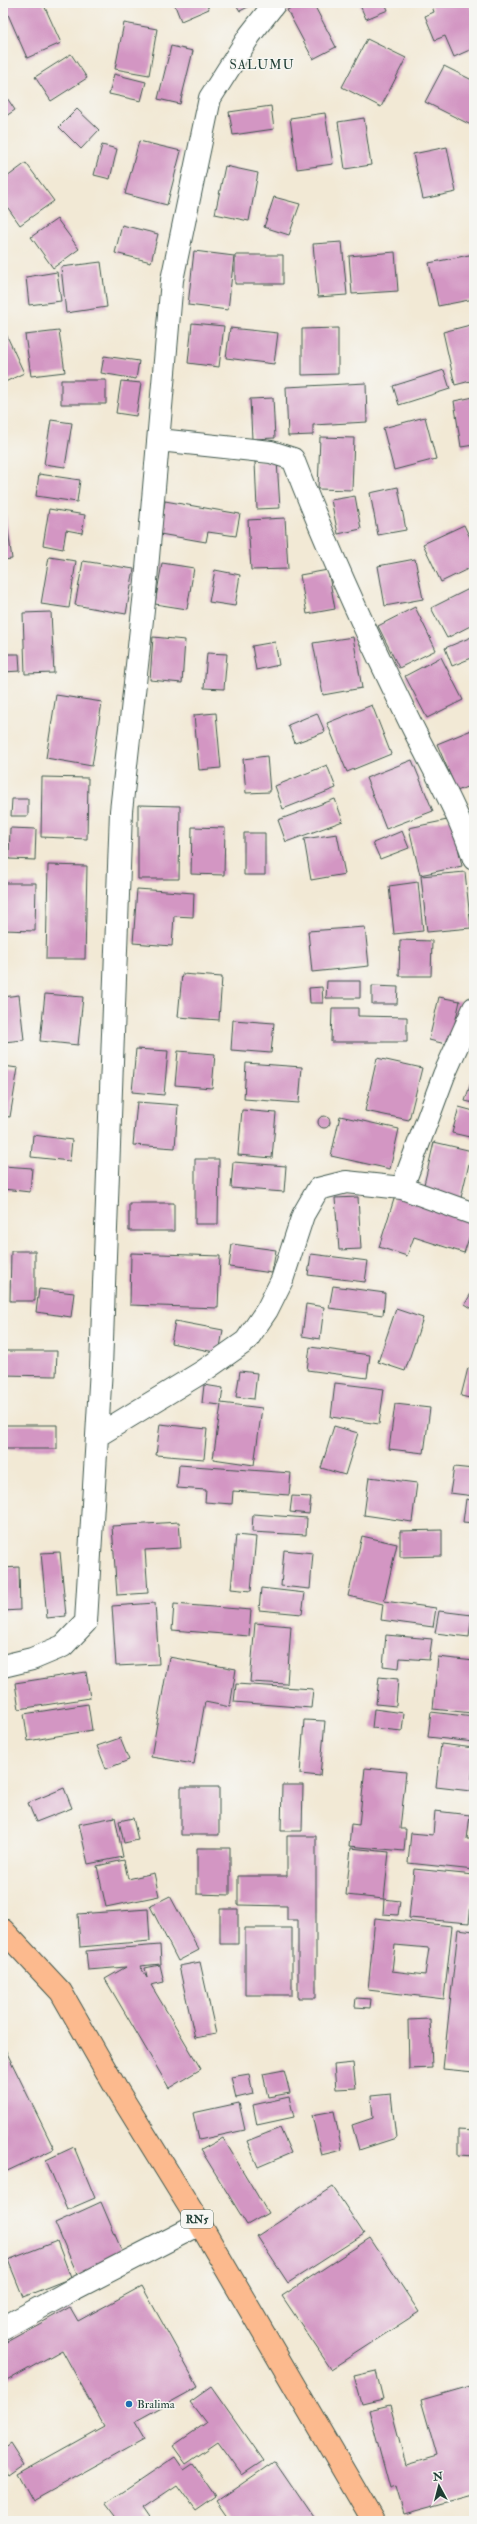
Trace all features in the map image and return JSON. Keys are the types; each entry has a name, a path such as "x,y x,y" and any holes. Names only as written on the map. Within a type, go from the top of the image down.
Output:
{"highway":[{"name":"RN5","path":"3,1930 61,1992 116,2088 200,2224 373,2521"}],"street":[{"path":"3,1666 32,1659 63,1646 86,1622 97,1436 121,811 144,600 172,280 210,98 250,35 274,3"},
{"path":"159,440 271,452 293,459 309,502 405,712 467,837 474,859"},
{"path":"402,1188 444,1075 474,1008"},
{"path":"97,1436 202,1372 246,1341 267,1310 276,1292 303,1214 318,1189 346,1182 402,1188 474,1214"},
{"path":"3,2328 72,2290 200,2224"}],"building":[{"path":"3,3 43,3 61,43 27,58"},
{"path":"174,3 206,3 209,9 181,21"},
{"path":"235,3 256,3 240,11"},
{"path":"302,3 313,3 336,47 313,59 287,10"},
{"path":"359,3 385,3 388,10 366,19"},
{"path":"431,3 469,3 474,15 474,48 454,57 445,36 435,40 425,16 434,12"},
{"path":"124,23 157,29 149,75 115,69"},
{"path":"367,39 406,58 381,107 342,87"},
{"path":"171,46 193,51 180,104 158,99"},
{"path":"71,54 87,78 51,101 35,77"},
{"path":"444,66 474,81 474,119 471,125 425,102"},
{"path":"114,74 146,82 141,101 109,94"},
{"path":"3,92 15,110 3,118"},
{"path":"271,106 274,129 233,135 229,112"},
{"path":"77,109 99,130 81,149 59,127"},
{"path":"325,113 333,164 297,169 290,118"},
{"path":"364,118 371,165 345,169 338,122"},
{"path":"139,141 181,151 167,205 125,194"},
{"path":"102,145 117,149 110,179 94,175"},
{"path":"447,147 456,192 423,199 413,154"},
{"path":"26,163 54,201 20,225 3,201 3,180"},
{"path":"225,166 258,173 249,221 215,214"},
{"path":"274,197 300,204 289,235 264,227"},
{"path":"57,219 79,249 53,268 31,237"},
{"path":"122,225 158,234 151,262 115,253"},
{"path":"342,242 347,295 318,297 313,244"},
{"path":"194,251 234,256 228,310 188,305"},
{"path":"395,252 398,291 352,294 349,256"},
{"path":"474,254 474,299 438,306 429,263"},
{"path":"235,255 283,255 283,284 235,284"},
{"path":"101,262 107,307 66,313 61,267"},
{"path":"57,272 61,301 29,305 26,277"},
{"path":"192,323 224,326 219,367 188,363"},
{"path":"474,324 474,380 455,385 443,332"},
{"path":"230,328 278,333 274,364 226,358"},
{"path":"338,328 338,374 302,375 302,329"},
{"path":"59,331 65,372 31,376 25,335"},
{"path":"6,334 24,373 3,383 3,335"},
{"path":"104,356 139,361 136,379 101,373"},
{"path":"444,370 450,389 399,405 393,386"},
{"path":"61,380 106,380 106,404 61,404"},
{"path":"121,381 141,383 136,416 116,413"},
{"path":"366,383 367,422 313,425 313,435 288,436 286,387"},
{"path":"474,397 474,445 461,447 454,401"},
{"path":"273,398 275,438 252,439 250,399"},
{"path":"425,417 436,459 394,470 383,428"},
{"path":"51,420 72,423 65,467 44,464"},
{"path":"320,437 354,438 352,490 318,489"},
{"path":"277,461 280,508 257,509 255,462"},
{"path":"39,474 80,480 77,502 36,496"},
{"path":"398,487 406,530 378,535 370,493"},
{"path":"355,496 361,529 338,534 331,500"},
{"path":"165,501 240,514 236,536 208,532 206,542 160,534"},
{"path":"3,509 5,509 12,559 3,560"},
{"path":"49,509 85,515 82,533 66,530 63,549 43,545"},
{"path":"285,518 288,569 251,570 248,520"},
{"path":"464,525 474,546 474,566 441,582 423,544"},
{"path":"49,557 76,561 69,608 41,604"},
{"path":"415,559 423,599 385,606 378,566"},
{"path":"83,561 134,569 126,614 75,605"},
{"path":"162,563 194,568 187,609 155,604"},
{"path":"215,570 240,575 235,606 209,602"},
{"path":"328,570 335,609 307,614 300,575"},
{"path":"471,588 474,593 474,624 447,638 431,608"},
{"path":"415,607 436,650 399,668 378,626"},
{"path":"51,612 54,673 25,674 23,613"},
{"path":"474,636 474,657 452,666 445,648"},
{"path":"153,637 185,640 182,683 150,680"},
{"path":"353,637 362,688 323,695 313,643"},
{"path":"275,642 279,665 256,670 252,646"},
{"path":"207,653 227,654 224,689 204,688"},
{"path":"3,654 19,654 20,671 3,672"},
{"path":"441,657 463,700 427,718 405,676"},
{"path":"56,695 102,702 92,766 46,758"},
{"path":"372,705 391,754 347,772 327,723"},
{"path":"216,713 221,768 199,770 194,715"},
{"path":"317,713 325,732 295,743 288,725"},
{"path":"474,729 474,784 457,791 437,744"},
{"path":"267,756 270,792 246,793 243,759"},
{"path":"412,760 433,811 386,829 366,778"},
{"path":"327,765 336,788 283,809 275,786"},
{"path":"42,777 88,778 87,839 41,837"},
{"path":"12,799 28,799 28,816 11,816"},
{"path":"335,799 343,821 286,842 278,820"},
{"path":"138,805 180,806 179,879 138,879"},
{"path":"452,819 462,866 420,875 409,828"},
{"path":"192,827 225,828 224,875 191,874"},
{"path":"10,828 36,829 35,860 9,859"},
{"path":"402,831 409,848 380,859 373,843"},
{"path":"244,833 265,833 265,875 244,875"},
{"path":"337,834 345,874 311,880 304,839"},
{"path":"48,865 87,866 85,959 46,959"},
{"path":"465,872 471,928 427,932 421,876"},
{"path":"418,882 423,931 394,934 389,886"},
{"path":"3,883 36,883 35,931 3,930"},
{"path":"137,889 194,893 193,917 174,916 172,946 133,943"},
{"path":"365,927 369,966 312,972 308,931"},
{"path":"400,940 432,941 431,976 399,976"},
{"path":"182,974 222,977 219,1020 178,1017"},
{"path":"327,981 360,981 360,998 326,998"},
{"path":"372,986 398,987 397,1004 372,1004"},
{"path":"322,987 323,1003 310,1003 309,988"},
{"path":"45,994 83,997 78,1045 40,1041"},
{"path":"19,995 24,1040 3,1042 3,997"},
{"path":"439,997 460,1001 450,1045 429,1040"},
{"path":"332,1008 358,1008 358,1016 407,1017 407,1042 331,1042"},
{"path":"233,1020 274,1023 271,1053 231,1050"},
{"path":"136,1049 168,1051 164,1095 132,1092"},
{"path":"178,1051 215,1054 212,1088 175,1085"},
{"path":"377,1058 422,1068 409,1120 365,1111"},
{"path":"246,1063 302,1067 299,1103 244,1099"},
{"path":"3,1066 18,1068 10,1117 3,1116"},
{"path":"474,1073 474,1103 465,1101"},
{"path":"137,1102 178,1105 175,1148 133,1145"},
{"path":"459,1107 474,1111 474,1138 452,1133"},
{"path":"242,1110 276,1113 272,1158 238,1155"},
{"path":"322,1116 326,1116 330,1122 326,1128 322,1128 318,1124 318,1120"},
{"path":"340,1116 399,1129 390,1169 331,1156"},
{"path":"33,1135 72,1140 70,1161 31,1157"},
{"path":"434,1142 472,1151 460,1202 422,1193"},
{"path":"195,1159 219,1159 218,1224 195,1224"},
{"path":"233,1162 286,1166 284,1192 231,1188"},
{"path":"3,1166 32,1168 30,1192 3,1189"},
{"path":"395,1196 474,1223 464,1253 414,1237 407,1256 379,1247"},
{"path":"358,1197 361,1249 339,1250 335,1198"},
{"path":"129,1203 174,1203 174,1231 129,1231"},
{"path":"232,1244 276,1250 272,1273 229,1267"},
{"path":"11,1251 35,1251 35,1301 10,1301"},
{"path":"131,1253 220,1256 218,1308 130,1305"},
{"path":"311,1254 368,1261 365,1282 308,1275"},
{"path":"333,1286 385,1293 383,1315 329,1308"},
{"path":"474,1288 474,1310 465,1304"},
{"path":"39,1289 74,1293 71,1317 36,1312"},
{"path":"306,1304 324,1307 320,1339 302,1336"},
{"path":"396,1309 423,1318 405,1371 378,1362"},
{"path":"175,1321 223,1330 219,1353 171,1343"},
{"path":"310,1347 370,1355 367,1378 307,1370"},
{"path":"3,1351 57,1351 56,1376 3,1375"},
{"path":"468,1368 474,1370 474,1399 461,1396"},
{"path":"240,1371 257,1373 254,1399 236,1397"},
{"path":"335,1383 384,1389 379,1424 331,1417"},
{"path":"204,1385 223,1388 221,1403 262,1408 254,1465 213,1459 221,1405 202,1403"},
{"path":"395,1404 430,1408 424,1453 389,1449"},
{"path":"160,1424 207,1429 204,1459 156,1455"},
{"path":"3,1425 57,1425 57,1449 3,1449"},
{"path":"334,1426 358,1433 345,1475 321,1468"},
{"path":"179,1465 291,1473 289,1495 233,1491 232,1504 205,1502 206,1490 177,1488"},
{"path":"454,1467 474,1469 474,1496 450,1493"},
{"path":"369,1477 417,1483 412,1522 364,1515"},
{"path":"292,1496 311,1497 309,1514 290,1512"},
{"path":"466,1499 474,1501 474,1523 463,1522"},
{"path":"253,1514 307,1518 306,1535 252,1532"},
{"path":"179,1522 181,1548 145,1550 148,1593 117,1595 112,1526"},
{"path":"442,1530 442,1556 400,1557 400,1531"},
{"path":"236,1535 256,1537 251,1591 231,1589"},
{"path":"362,1536 397,1544 384,1601 436,1608 433,1627 381,1620 383,1604 348,1596"},
{"path":"284,1550 313,1553 310,1589 281,1586"},
{"path":"60,1552 66,1616 47,1618 41,1553"},
{"path":"19,1567 20,1610 3,1611 3,1568"},
{"path":"261,1588 305,1593 302,1614 259,1610"},
{"path":"155,1603 159,1664 116,1666 112,1606"},
{"path":"174,1604 251,1610 249,1636 172,1630"},
{"path":"439,1611 472,1615 469,1637 435,1633"},
{"path":"255,1623 291,1626 287,1684 250,1682"},
{"path":"386,1635 432,1639 429,1660 400,1658 399,1668 383,1666"},
{"path":"169,1657 236,1669 230,1707 205,1702 194,1764 151,1757"},
{"path":"438,1657 474,1661 472,1713 433,1709"},
{"path":"86,1672 90,1698 19,1709 15,1683"},
{"path":"379,1677 398,1679 396,1706 376,1704"},
{"path":"236,1684 313,1689 311,1708 234,1702"},
{"path":"88,1704 92,1730 28,1741 24,1714"},
{"path":"374,1709 404,1713 402,1731 372,1728"},
{"path":"431,1712 474,1717 474,1742 428,1737"},
{"path":"304,1720 325,1721 320,1776 300,1774"},
{"path":"120,1738 129,1760 106,1769 97,1746"},
{"path":"441,1744 474,1748 471,1791 436,1787"},
{"path":"365,1768 406,1772 400,1829 406,1829 404,1851 349,1846 351,1824 359,1825"},
{"path":"282,1785 303,1785 302,1831 281,1831"},
{"path":"181,1787 219,1787 219,1835 181,1835"},
{"path":"64,1788 72,1808 36,1822 28,1803"},
{"path":"435,1811 470,1815 467,1839 474,1839 474,1870 408,1863 411,1833 433,1835"},
{"path":"115,1817 123,1857 88,1864 79,1824"},
{"path":"133,1818 138,1840 124,1843 119,1821"},
{"path":"287,1836 316,1836 316,1998 298,1998 298,1920 287,1920 287,1906 238,1905 238,1876 287,1876"},
{"path":"197,1848 230,1848 230,1895 197,1894"},
{"path":"351,1848 389,1852 384,1899 346,1895"},
{"path":"124,1860 128,1879 154,1873 159,1896 106,1907 97,1866"},
{"path":"414,1869 474,1875 469,1923 409,1918"},
{"path":"170,1896 199,1950 178,1961 150,1906"},
{"path":"384,1899 400,1901 398,1915 383,1914"},
{"path":"148,1909 150,1941 80,1947 78,1914"},
{"path":"220,1909 238,1909 238,1944 220,1944"},
{"path":"375,1918 452,1926 444,1999 368,1990","holes":["395,1945 429,1948 425,1975 392,1971"]},
{"path":"245,1928 292,1928 292,1995 245,1995"},
{"path":"458,1929 474,1931 474,2072 443,2069"},
{"path":"160,1945 161,1964 140,1966 147,1978 145,1968 160,1965 164,1982 151,1985 201,2069 169,2088 105,1979 126,1967 88,1970 86,1951"},
{"path":"200,1962 216,2034 195,2038 179,1966"},
{"path":"356,1998 371,1999 370,2008 355,2007"},
{"path":"430,2019 432,2068 409,2069 408,2020"},
{"path":"3,2045 54,2149 3,2173"},
{"path":"353,2063 356,2088 336,2089 334,2065"},
{"path":"284,2070 290,2093 268,2097 263,2074"},
{"path":"249,2074 253,2094 236,2098 231,2077"},
{"path":"391,2094 396,2138 359,2150 352,2125 373,2118 371,2096"},
{"path":"289,2097 294,2117 257,2125 253,2105"},
{"path":"239,2103 245,2130 199,2140 193,2113"},
{"path":"334,2111 342,2150 321,2155 312,2115"},
{"path":"280,2128 291,2153 258,2167 247,2141"},
{"path":"458,2130 474,2131 474,2156 458,2155"},
{"path":"223,2138 268,2213 247,2225 201,2150"},
{"path":"74,2147 95,2198 67,2210 46,2160"},
{"path":"333,2187 364,2234 288,2283 257,2236"},
{"path":"101,2202 124,2256 78,2276 55,2223"},
{"path":"370,2238 419,2312 331,2369 282,2296"},
{"path":"57,2241 71,2278 23,2297 8,2260"},
{"name":"Bralima","path":"142,2286 198,2387 134,2422 144,2439 33,2501 18,2474 104,2426 62,2350 3,2383 3,2344 70,2307 78,2321"},
{"path":"376,2371 383,2399 362,2404 354,2376"},
{"path":"474,2385 474,2495 404,2514 396,2487 390,2489 369,2410 390,2405 406,2465 437,2456 421,2400"},
{"path":"211,2387 263,2461 242,2475 218,2442 186,2464 173,2446 206,2423 190,2402"},
{"path":"10,2443 24,2465 10,2475 3,2465 3,2448"},
{"path":"175,2457 184,2470 193,2464 216,2497 196,2511 177,2485 143,2508 152,2521 118,2521 105,2504"},
{"path":"275,2461 316,2521 231,2521 217,2501"}],"place":[{"name":"Bralima","path":"129,2404"}],"district":[{"name":"SALUMU","path":"262,65"}]}
